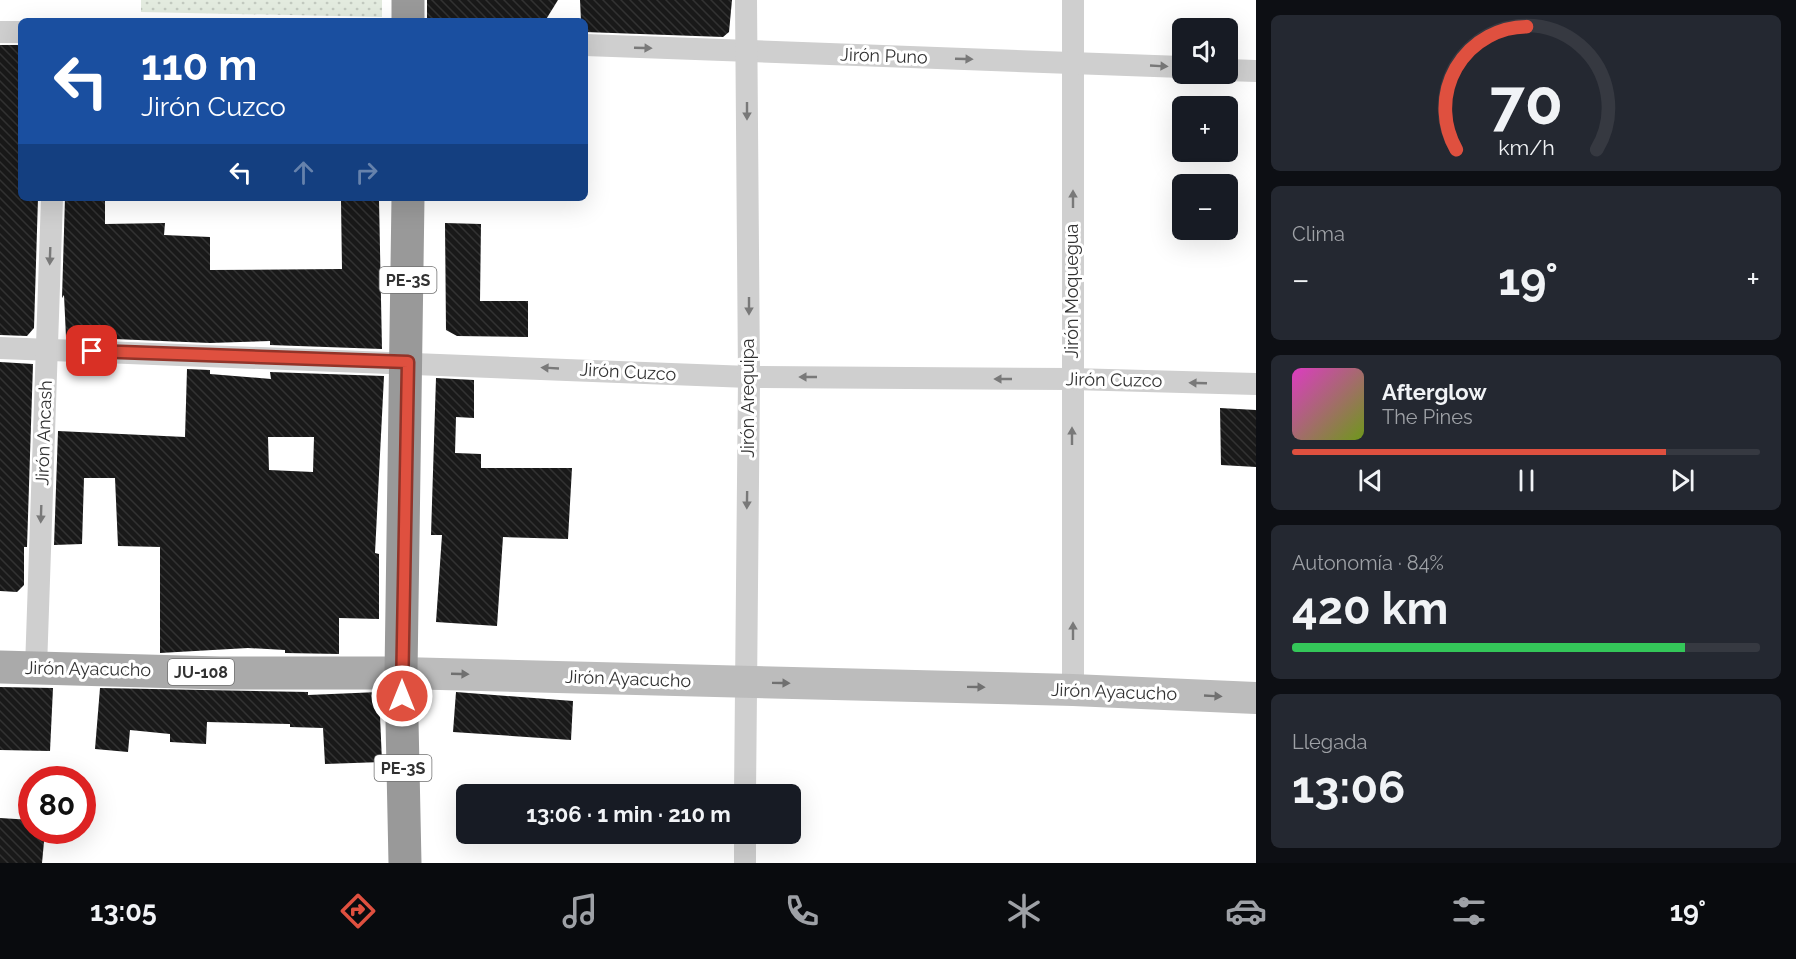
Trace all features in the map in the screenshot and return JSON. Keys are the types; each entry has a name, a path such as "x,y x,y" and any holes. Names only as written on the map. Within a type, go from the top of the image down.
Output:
{"highway":[{"path":"408,0 408,18"},
{"name":"PE-3S","path":"405,863 402,673 408,362 408,201"}],"main road":[{"name":"Jirón Ayacucho","path":"0,667 220,673 402,673"}],"street":[{"name":"Jirón Arequipa","path":"745,784 744,682 749,377 746,0"},
{"name":"Jirón Moquegua","path":"1073,0 1073,690"},
{"path":"0,32 18,32"},
{"name":"Jirón Puno","path":"588,45 1172,67"},
{"path":"1238,70 1256,71"},
{"name":"Jirón Ancash","path":"36,668 52,201"},
{"name":"Jirón Cuzco","path":"0,348 749,377 1072,379 1256,384"},
{"name":"Jirón Ayacucho","path":"402,673 1073,690 1256,698"},
{"path":"745,844 745,863"}],"shaded area":[{"path":"141,0 382,0 382,17 141,12"}],"building":[{"path":"427,0 558,0 547,18 427,18"},
{"path":"580,0 732,0 729,32 723,37 588,32 588,18 581,18"},
{"path":"0,45 18,45 18,201 38,201 34,328 27,336 0,335"},
{"path":"65,201 105,201 105,224 165,223 164,235 210,237 210,270 342,269 341,201 379,201 382,349 270,345 270,341 210,343 66,337 64,295 62,298"},
{"path":"445,223 481,224 480,301 528,301 528,337 457,336 446,330"},
{"path":"0,362 33,364 27,547 24,547 24,585 17,592 0,591"},
{"path":"187,369 210,370 210,374 271,379 270,372 384,376 375,553 379,554 379,619 339,618 339,654 285,653 285,650 248,648 160,653 160,547 118,546 115,478 84,478 82,544 54,545 58,431 185,437","holes":["268,437 314,437 313,472 269,470"]},
{"path":"436,378 474,380 474,418 456,417 455,453 481,454 481,468 572,468 568,539 503,537 497,626 436,622 442,535 431,535"},
{"path":"1220,408 1256,410 1256,467 1221,465"},
{"path":"0,687 53,688 50,751 0,750"},
{"path":"100,688 308,692 308,695 379,692 382,762 325,764 323,728 290,727 290,724 207,722 206,744 170,742 170,734 130,730 128,752 95,749"},
{"path":"456,692 573,701 571,740 453,732"},
{"path":"0,818 18,819 18,844 44,844 42,863 0,863"}],"route":[{"path":"92,351 408,362 402,696"}]}
